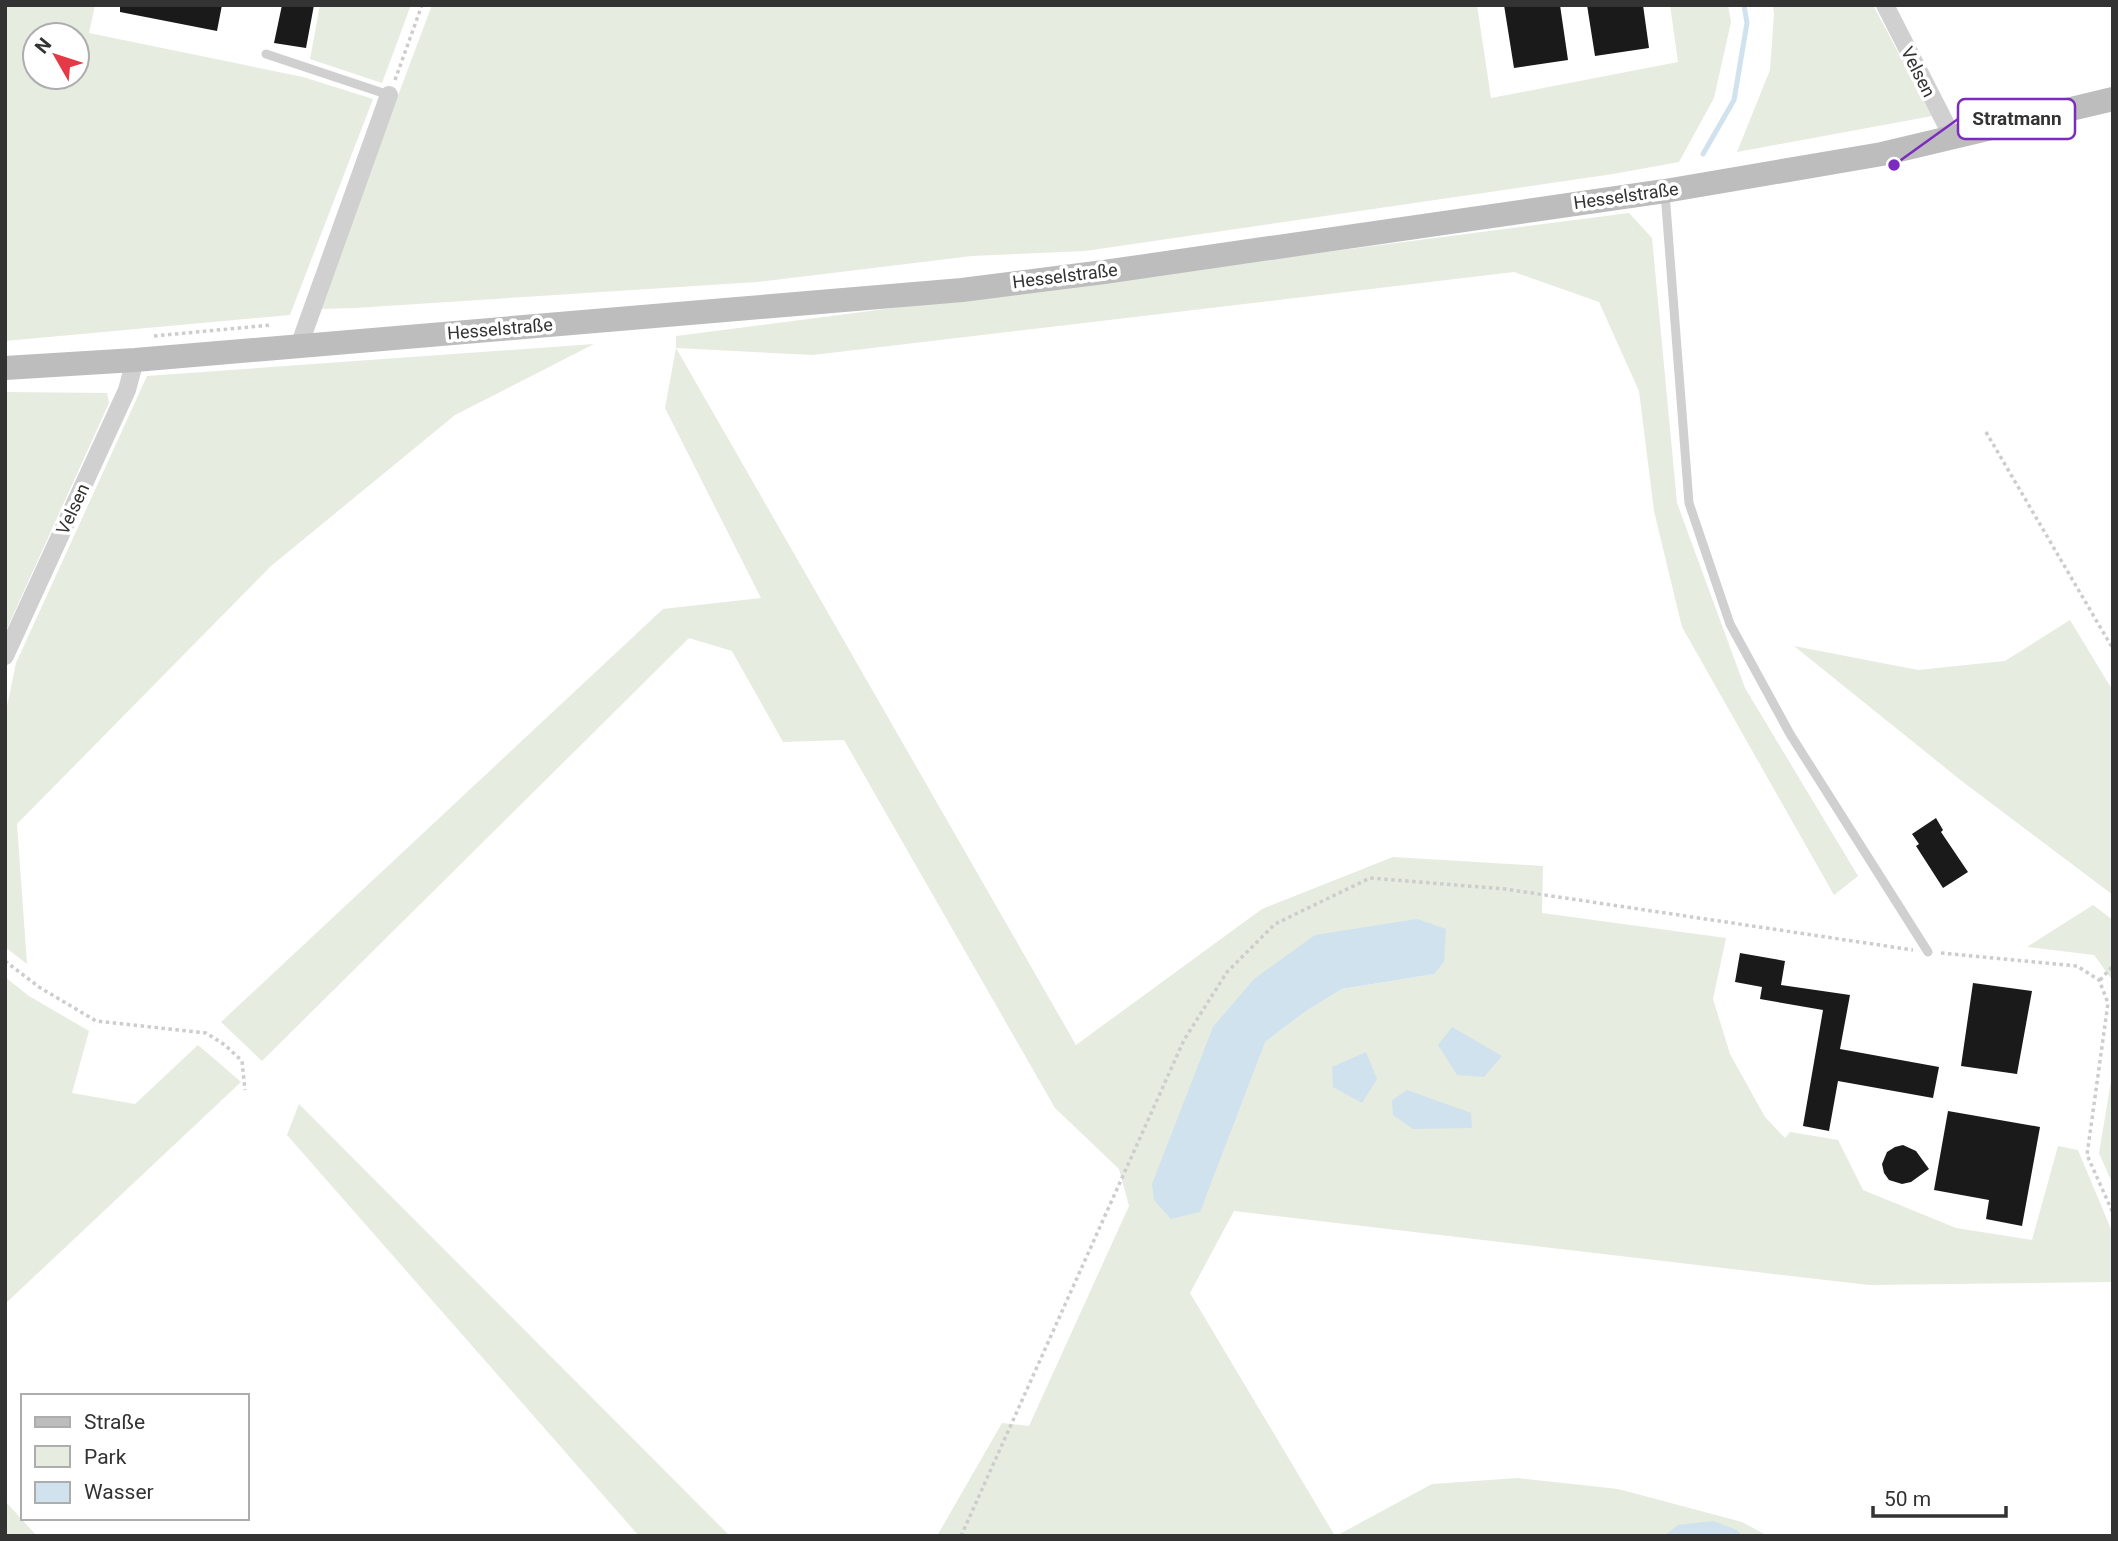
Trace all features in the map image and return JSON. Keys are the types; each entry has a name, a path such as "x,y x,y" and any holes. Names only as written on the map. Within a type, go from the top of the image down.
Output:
{"main road":[{"name":"Hesselstraße","path":"5,368 135,360 302,335 962,289 1104,272 1665,191 1882,154 2113,99"}],"street":[{"name":"Velsen","path":"1885,5 1952,138"},
{"path":"302,335 389,95"},
{"name":"Velsen","path":"5,656 127,390 135,360"}],"lane":[{"path":"266,54 389,95"},
{"path":"1665,191 1689,503 1730,624 1790,734 1928,952"}],"path":[{"path":"389,95 422,5"},
{"path":"146,338 161,334 278,325 302,335"},
{"path":"1986,432 2113,649"},
{"path":"961,1536 1184,1040 1227,972 1275,924 1370,878 1505,889 1928,952 2077,966 2099,980 2108,1003 2087,1155 2113,1213"},
{"path":"5,961 39,987 96,1021 206,1032 242,1061 245,1090"},
{"path":"2099,980 2113,966"}],"green space":[{"path":"5,5 95,5 91,24 91,21 21,21 21,91 91,91 91,33 303,77 373,99 290,315 5,341"},
{"path":"320,5 411,5 382,83 310,59"},
{"path":"432,5 1477,5 1491,98 1678,62 1670,5 1728,5 1731,22 1714,98 1679,162 1085,251 972,256 757,282 318,309"},
{"path":"1773,5 1873,5 1932,116 1737,152 1770,70"},
{"path":"1629,213 1652,238 1677,503 1745,688 1858,876 1834,895 1682,627 1654,511 1639,391 1599,302 1514,272 813,355 676,348 676,336"},
{"path":"594,344 455,415 271,566 17,824 27,964 5,947 5,716 16,663 147,376"},
{"path":"676,348 1076,1045 1262,909 1393,857 1543,866 1542,913 1726,938 1713,999 1730,1054 1765,1117 1785,1138 1790,1132 1838,1140 1863,1190 1956,1228 2032,1240 2058,1146 2078,1150 2113,1234 2113,1282 1869,1285 1234,1211 1190,1293 1335,1536 937,1536 1002,1423 1029,1426 1129,1206 1119,1169 1055,1108 844,740 783,742 732,651 689,638 262,1061 221,1022 663,609 761,598 665,408","holes":["1315,935 1434,974 1342,989 1306,1011 1265,1042"]},
{"path":"5,392 107,393 109,403 5,633"},
{"path":"2070,620 2113,691 2113,895 1963,782 1794,646 1918,670 2005,661"},
{"path":"2093,905 2113,920 2113,981 2094,955 2027,947"},
{"path":"5,977 29,996 89,1031 72,1093 135,1104 198,1045 241,1082 5,1304"},
{"path":"2113,1069 2113,1185 2099,1153"},
{"path":"299,1104 730,1536 639,1536 287,1135"},
{"path":"1518,1478 1618,1489 1742,1522 1768,1536 1336,1536 1432,1484"},
{"path":"5,1501 37,1536 5,1536"}],"water":[{"path":"1417,919 1446,929 1444,962 1434,974 1342,989 1306,1011 1265,1042 1200,1212 1171,1219 1154,1200 1152,1184 1213,1027 1254,979 1315,935"},
{"path":"1452,1027 1502,1056 1484,1077 1457,1075 1438,1045"},
{"path":"1366,1052 1377,1079 1362,1103 1333,1087 1332,1067"},
{"path":"1407,1090 1471,1113 1472,1128 1413,1129 1393,1115 1392,1100"},
{"path":"1713,1521 1737,1530 1742,1536 1664,1536 1678,1525"}],"building":[{"path":"120,5 222,5 217,31 120,12"},
{"path":"282,5 314,5 306,48 274,43"},
{"path":"1504,5 1560,5 1568,60 1514,68"},
{"path":"1587,5 1643,5 1649,48 1595,56"},
{"path":"1936,818 1943,830 1941,832 1968,872 1943,888 1916,846 1919,844 1912,834"},
{"path":"1740,953 1785,961 1781,985 1850,995 1840,1049 1939,1067 1933,1098 1838,1081 1829,1131 1803,1126 1823,1010 1760,999 1762,987 1735,982"},
{"path":"1973,983 2032,991 2017,1074 1961,1066"},
{"path":"1948,1111 2040,1127 2022,1226 1986,1219 1989,1200 1934,1190"},
{"path":"1903,1145 1916,1151 1929,1169 1911,1182 1902,1184 1889,1180 1882,1164 1887,1152"}],"waterway":[{"path":"1703,154 1734,100 1747,23 1744,5"}],"place":[{"name":"Stratmann","path":"1894,165"}]}
